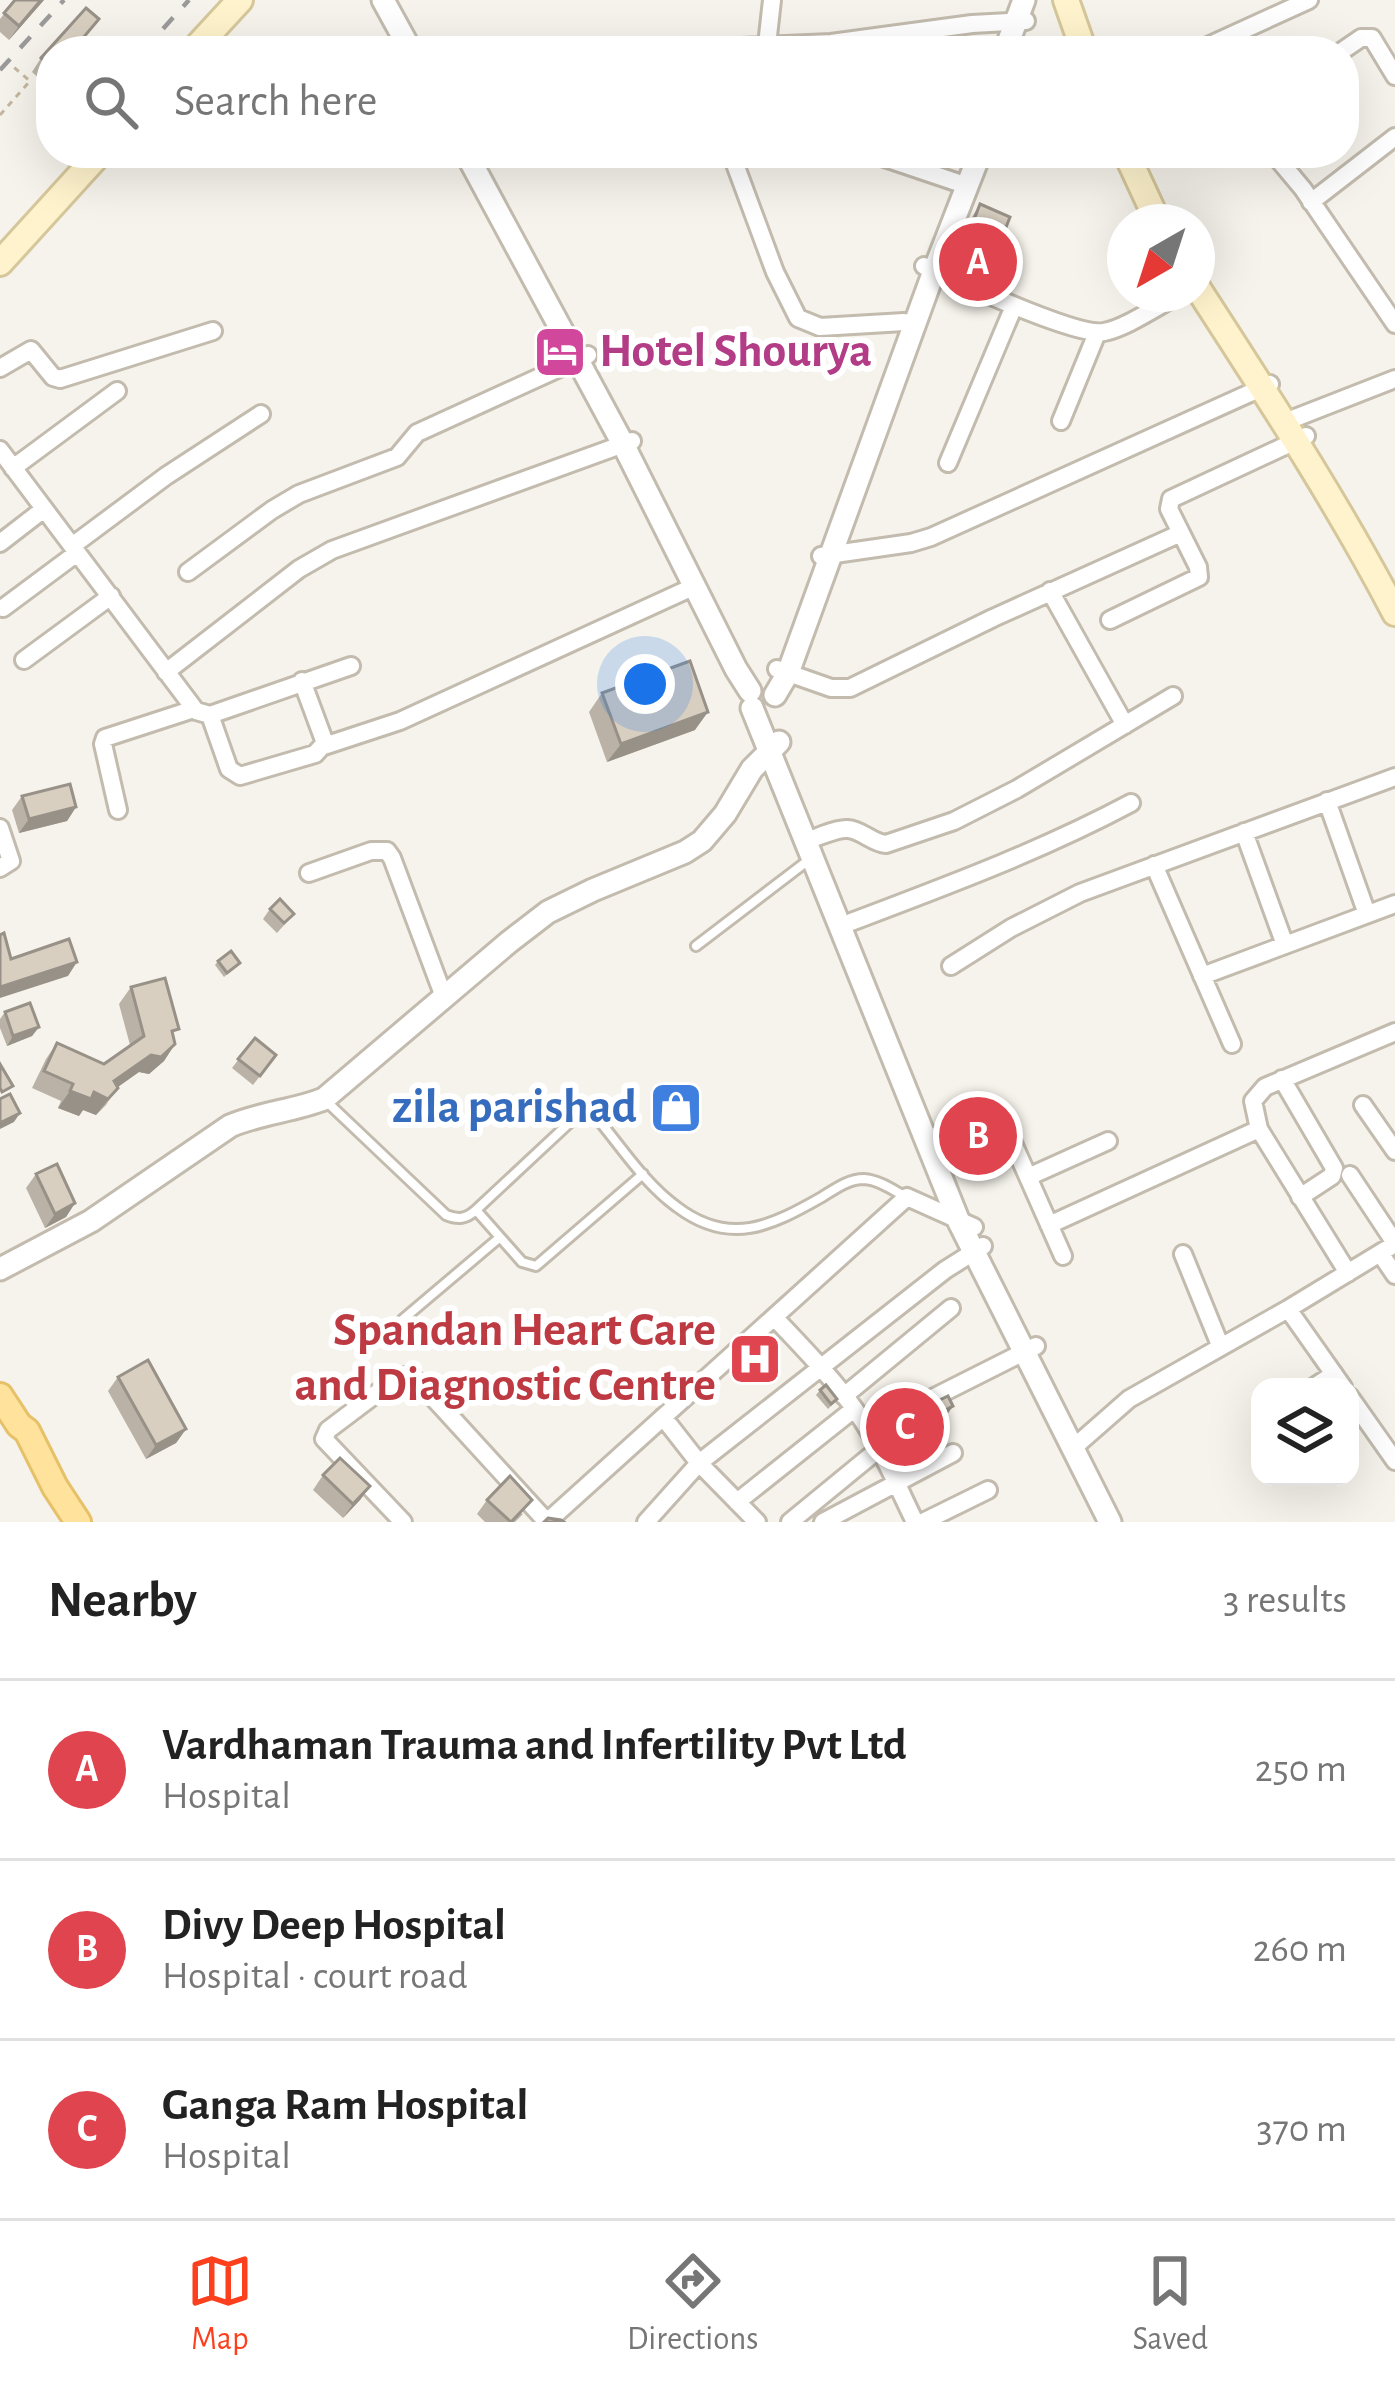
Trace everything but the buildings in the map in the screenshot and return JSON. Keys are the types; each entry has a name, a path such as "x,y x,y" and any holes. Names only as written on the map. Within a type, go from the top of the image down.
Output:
{"main road":[{"path":"207,36 240,0"},
{"path":"1066,0 1079,36"},
{"path":"1083,0 1092,36"},
{"path":"0,263 86,168"},
{"path":"1133,168 1150,204"},
{"path":"1146,168 1163,204"},
{"path":"1215,296 1267,385"},
{"path":"1215,312 1299,431 1395,587"},
{"path":"1299,431 1395,613"},
{"path":"2,1396 27,1431 73,1521"}],"street":[{"path":"383,0 403,36"},
{"path":"398,0 417,36"},
{"path":"768,36 772,0"},
{"path":"1230,36 1310,0"},
{"path":"880,36 1026,11"},
{"path":"1359,39 1372,38 1395,76"},
{"path":"1359,165 1395,137"},
{"path":"475,168 583,358"},
{"path":"487,168 628,442 767,690 774,746 972,1237 1078,1444 1124,1522"},
{"path":"737,168 798,318 820,327 904,322"},
{"path":"914,168 956,182"},
{"path":"767,690 826,555 961,168"},
{"path":"826,555 904,322 973,168"},
{"path":"1285,168 1395,324"},
{"path":"1311,202 1355,168"},
{"path":"929,268 1014,306 1096,333 1146,312"},
{"path":"948,464 1014,306"},
{"path":"0,368 31,350 60,379 213,331"},
{"path":"1061,421 1096,333"},
{"path":"188,572 298,494 397,457 417,433 583,358"},
{"path":"1110,620 1199,577 1169,509 1171,499 1395,379"},
{"path":"826,555 931,537 1267,385"},
{"path":"14,467 117,391"},
{"path":"3,608 166,476 261,414"},
{"path":"628,442 736,669 767,690 850,688 1181,533"},
{"path":"166,672 299,569 332,550 628,442"},
{"path":"0,450 166,672 202,712 230,769 240,776 400,721 695,586"},
{"path":"0,543 44,509"},
{"path":"1050,591 1125,724"},
{"path":"24,660 111,596"},
{"path":"118,810 105,738 351,666"},
{"path":"302,681 324,746"},
{"path":"814,847 845,829 878,844 954,821 1173,696"},
{"path":"0,1269 105,1213 230,1126 324,1099 548,912 702,841 752,769 774,746"},
{"path":"951,966 1051,905 1395,777"},
{"path":"1327,800 1395,926"},
{"path":"851,922 994,868 1131,803"},
{"path":"0,828 11,861 0,868"},
{"path":"1244,832 1285,945"},
{"path":"814,847 851,922 932,1137"},
{"path":"310,873 370,851 386,851 444,997"},
{"path":"1154,865 1232,1044"},
{"path":"1202,976 1382,909"},
{"path":"1348,1274 1259,1129 1253,1101 1282,1078 1395,1032"},
{"path":"1282,1078 1334,1168 1332,1176 1300,1197"},
{"path":"1363,1106 1395,1151"},
{"path":"932,1137 989,1114 1005,1121 1063,1256"},
{"path":"1048,1225 1259,1129"},
{"path":"1028,1178 1108,1142"},
{"path":"1350,1174 1390,1247 1395,1275"},
{"path":"403,1522 324,1439 328,1430 397,1378 419,1382 547,1522 908,1197 972,1237"},
{"path":"646,1522 699,1463 945,1270 972,1237"},
{"path":"1078,1444 1129,1399 1390,1247"},
{"path":"1183,1254 1220,1346"},
{"path":"737,1502 951,1308"},
{"path":"1288,1309 1336,1378"},
{"path":"774,1317 849,1402 919,1522 988,1490"},
{"path":"868,1430 1030,1350"},
{"path":"1359,1410 1395,1461"},
{"path":"663,1418 757,1522"},
{"path":"1078,1444 1110,1522"},
{"path":"790,1522 879,1449"},
{"path":"823,1522 953,1453"}],"lane":[{"path":"696,946 814,847"},
{"path":"324,1099 446,1215 463,1219 581,1112 596,1118 677,1207 724,1229 771,1225 861,1179 908,1197"},
{"path":"476,1210 522,1262 536,1266 643,1174"},
{"path":"402,1320 499,1238"}],"path":[{"path":"0,115 30,81 10,64"}],"railway":[{"path":"0,70 64,0"},
{"path":"157,36 189,0"}],"place":[{"name":"Vardhaman Trauma and Infertility Pvt Ltd","path":"978,262"},
{"name":"Hotel Shourya","path":"560,352"},
{"name":"zila parishad","path":"676,1108"},
{"name":"Divy Deep Hospital","path":"978,1136"},
{"name":"Spandan Heart Care and Diagnostic Centre","path":"755,1359"},
{"name":"Ganga Ram Hospital","path":"905,1427"}]}
